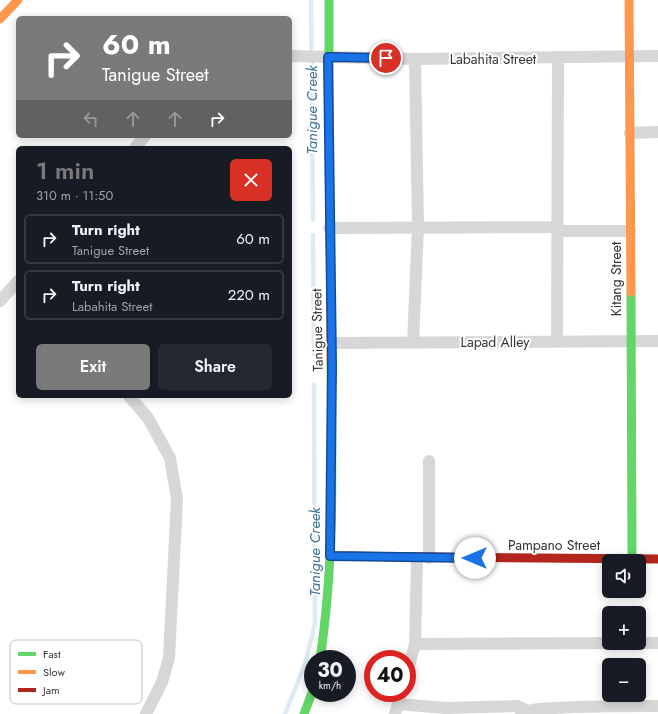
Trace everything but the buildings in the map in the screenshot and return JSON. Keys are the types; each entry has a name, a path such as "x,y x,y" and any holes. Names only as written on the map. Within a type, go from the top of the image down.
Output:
{"main road":[{"path":"0,19 18,0"},
{"name":"Tanigue Street","path":"322,650 326,625 330,556 332,343 323,57 330,0"},
{"name":"Kitang Street","path":"629,0 632,554"},
{"name":"Pampano Street","path":"330,556 602,559"},
{"name":"Pampano Street","path":"646,559 658,559"},
{"path":"304,714 308,702"}],"street":[{"name":"Labahita Street","path":"292,56 415,59 558,59 658,56"},
{"path":"413,343 418,227 415,59"},
{"path":"557,342 558,59"},
{"path":"630,133 658,132"},
{"path":"136,146 143,138"},
{"path":"329,228 418,227 630,231"},
{"path":"0,301 16,283"},
{"name":"Lapad Alley","path":"332,343 658,340"},
{"path":"131,398 148,418 170,458 177,499 168,658 162,682 146,714"},
{"path":"429,558 430,461"},
{"path":"413,650 415,644 417,558"},
{"path":"415,644 658,643"},
{"path":"398,704 460,711 517,706 525,712 606,705 658,706"}],"waterway":[{"name":"Tanigue Creek","path":"311,0 313,220"},
{"name":"Tanigue Creek","path":"313,235 314,354"},
{"name":"Tanigue Creek","path":"285,714 305,664 315,623 314,385"}],"traffic: fast":[{"path":"329,0 329,110"},
{"path":"631,292 632,554"},
{"path":"321,650 328,585 332,510 331,361"},
{"path":"304,714 308,702"}],"traffic: slow":[{"path":"0,19 18,0"},
{"path":"629,0 631,292"},
{"path":"329,110 331,361"}],"traffic: jam":[{"path":"330,556 658,559"}],"route":[{"path":"386,58 328,57 329,228 332,343 330,556 475,558"}]}
